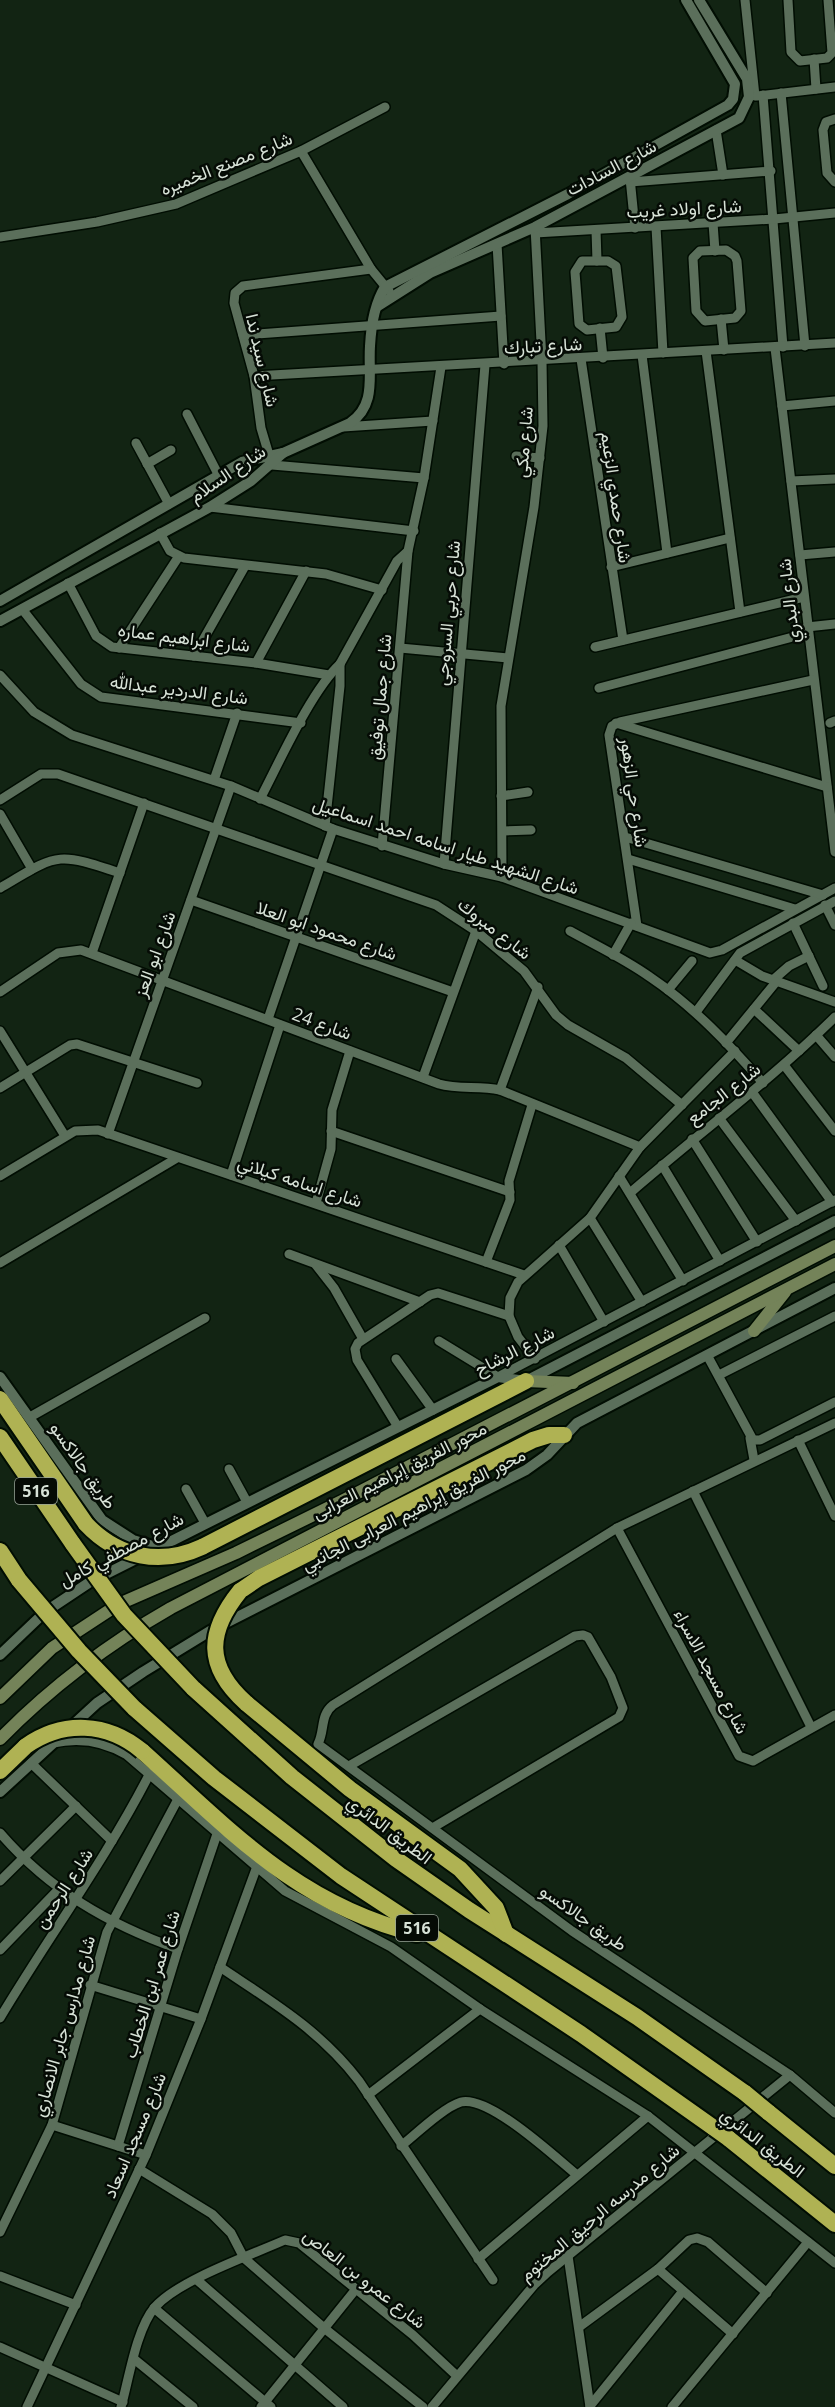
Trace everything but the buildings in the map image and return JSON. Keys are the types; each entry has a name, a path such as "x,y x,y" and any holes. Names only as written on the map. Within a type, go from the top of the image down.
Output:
{"highway":[{"path":"0,1399 86,1524 112,1546 144,1557 175,1556 202,1547 526,1381"},
{"path":"506,1934 496,1908 460,1869 350,1789 246,1703 227,1684 220,1672 215,1645 221,1618 240,1591 259,1578 533,1440 564,1435"},
{"name":"الطريق الدائري","path":"0,1437 124,1615 193,1688 284,1770 361,1833 432,1885 637,2017 745,2093 835,2166"},
{"name":"الطريق الدائري","path":"0,1551 19,1580 79,1651 134,1708 273,1825 341,1876 430,1937 582,2034 728,2138 835,2224"},
{"path":"0,1771 26,1746 56,1730 79,1727 113,1733 142,1751 254,1851 306,1889 364,1917 393,1928 430,1937"}],"main road":[{"name":"محور الفريق إبراهيم العرابى","path":"0,1698 52,1648 119,1604 236,1553 574,1383 835,1246"},
{"name":"محور الفريق إبراهيم العرابى","path":"0,1739 69,1675 119,1639 171,1608 835,1264"},
{"path":"754,1331 788,1289"},
{"path":"526,1381 574,1383"}],"street":[{"name":"شارع السادات","path":"389,291 728,105 733,99 735,84 686,0"},
{"path":"699,0 756,96 835,87"},
{"name":"شارع البدري","path":"745,0 756,96 771,171 782,406 835,852"},
{"path":"788,0 791,52 800,61 826,58 832,53 828,0"},
{"path":"814,59 816,89"},
{"path":"781,93 806,346"},
{"name":"شارع السادات","path":"389,291 535,230 739,118 756,96"},
{"name":"شارع مصنع الخميره","path":"0,237 97,222 176,204 301,151 385,107"},
{"path":"835,119 826,122 823,130 827,173 835,182"},
{"path":"716,130 723,174"},
{"path":"301,151 371,269 389,291 380,296 372,326 365,409 359,417 340,427"},
{"path":"635,228 630,179 771,171"},
{"name":"شارع اولاد غريب","path":"535,230 635,228 835,213"},
{"path":"713,223 715,251"},
{"path":"656,226 663,353"},
{"name":"شارع مكي","path":"502,877 500,717 540,458 542,361 535,230"},
{"path":"596,230 597,261"},
{"path":"497,244 504,363"},
{"path":"726,250 735,256 741,307 735,318 720,319 705,321 696,311 693,258 700,251 726,250"},
{"path":"582,261 597,261 608,261 616,266 622,317 616,327 587,330 577,320 575,273 582,261"},
{"name":"شارع سيد ندا","path":"270,459 254,376 234,303 238,288 371,269"},
{"path":"243,335 501,316"},
{"path":"720,319 724,350"},
{"path":"600,328 603,358"},
{"name":"شارع تبارك","path":"254,376 485,365 835,343"},
{"path":"706,351 740,612"},
{"path":"642,355 667,553"},
{"name":"شارع حمدي الزعيم","path":"581,359 622,640"},
{"name":"شارع حربي السروجي","path":"444,864 485,365"},
{"path":"260,799 329,675 340,664 400,557 408,551 424,478 441,367"},
{"path":"782,406 835,400"},
{"path":"187,414 219,476"},
{"path":"340,427 433,421"},
{"name":"شارع السلام","path":"0,621 210,507 270,459 340,427"},
{"path":"136,443 169,504"},
{"path":"147,464 171,450"},
{"path":"516,456 540,458"},
{"path":"270,459 424,478"},
{"name":"شارع السلام","path":"0,601 242,462 270,459"},
{"path":"791,481 835,479"},
{"path":"210,507 414,531"},
{"path":"160,533 164,543 178,556 245,566 306,571 345,578 382,590"},
{"path":"610,567 730,538"},
{"name":"شارع جمال توفيق","path":"382,846 408,551"},
{"path":"800,555 835,552"},
{"path":"119,648 178,556"},
{"path":"194,656 245,566"},
{"path":"256,663 306,571"},
{"name":"شارع ابراهيم عماره","path":"68,583 96,636 103,643 119,648 256,663 329,675"},
{"path":"595,647 804,597"},
{"name":"شارع الدردير عبدالله","path":"22,609 81,684 96,694 113,699 237,713 301,723"},
{"path":"599,688 835,624"},
{"path":"400,648 508,658"},
{"path":"268,1019 320,865 329,827 340,664"},
{"name":"شارع الشهيد طيار اسامه احمد اسماعيل","path":"0,675 34,712 72,735 231,786 329,827 382,846 444,864 502,877 710,953 716,952 823,895"},
{"name":"شارع حي الزهور","path":"634,924 628,859 609,735 616,723 813,680"},
{"path":"214,780 237,713"},
{"path":"616,723 827,787"},
{"name":"شارع مبروك","path":"0,800 41,774 49,773 216,827 436,905 476,931 524,971 538,987 551,1008 568,1025 626,1058 682,1105"},
{"name":"شارع ابو العز","path":"108,1134 231,786"},
{"path":"501,796 528,792"},
{"path":"92,953 144,803"},
{"path":"0,814 32,869"},
{"path":"503,831 531,830"},
{"path":"625,837 823,895 835,888"},
{"path":"0,888 32,869 58,858 72,857 120,873"},
{"path":"628,859 795,909"},
{"name":"شارع محمود ابو العلا","path":"190,900 453,992"},
{"path":"696,1012 738,957 793,923 835,901"},
{"path":"825,905 835,925"},
{"path":"793,923 823,986"},
{"path":"613,955 634,924"},
{"path":"423,1077 476,931"},
{"path":"570,932 613,955 668,990 696,1012 763,1083"},
{"name":"شارع 24","path":"0,992 58,953 70,950 92,953 450,1087 500,1090 532,1105 640,1147"},
{"path":"726,1043 774,981 789,966 808,956"},
{"path":"738,957 774,981 835,1002"},
{"path":"668,990 692,961"},
{"path":"500,1090 538,987"},
{"path":"754,1009 799,1051"},
{"name":"شارع الجامع","path":"630,1193 692,1139 784,1065 835,1017"},
{"path":"231,1175 280,1025"},
{"path":"0,1031 65,1136 0,1176"},
{"path":"816,1035 835,1057"},
{"path":"0,1088 76,1044 197,1083"},
{"path":"316,1203 329,1156 332,1110 350,1051"},
{"path":"535,1359 518,1337 509,1316 513,1290 524,1275 590,1218 640,1147 735,1051"},
{"path":"784,1065 835,1131"},
{"path":"752,1092 834,1201"},
{"path":"486,1262 510,1200 510,1181 532,1105"},
{"path":"718,1118 796,1221"},
{"name":"شارع اسامه كيلاني","path":"65,1136 86,1129 108,1134 524,1275"},
{"path":"331,1131 510,1192"},
{"path":"692,1139 757,1242"},
{"path":"0,1263 177,1158"},
{"path":"662,1165 720,1261"},
{"path":"619,1176 683,1281"},
{"name":"شارع الرشاح","path":"205,1523 535,1359 834,1201"},
{"path":"590,1218 642,1302"},
{"path":"439,1341 498,1377 526,1381 835,1221"},
{"path":"559,1245 604,1322"},
{"path":"289,1254 420,1302"},
{"path":"315,1264 334,1288 363,1339"},
{"name":"محور الفريق إبراهيم العرابى الجانبي","path":"0,1792 97,1703 186,1645 526,1470 547,1455 578,1423 835,1288"},
{"path":"398,1427 357,1360 355,1349 363,1339 430,1295 446,1294 509,1316"},
{"path":"719,1375 835,1316"},
{"path":"30,1417 205,1318"},
{"path":"707,1355 750,1438 754,1460"},
{"path":"396,1359 432,1410"},
{"name":"طريق جالاكسو","path":"0,1377 102,1520 122,1535 159,1548"},
{"path":"750,1438 760,1440 835,1402"},
{"path":"617,1528 754,1460 835,1423"},
{"path":"798,1440 835,1516"},
{"path":"229,1469 248,1502"},
{"path":"186,1489 205,1523"},
{"path":"693,1491 811,1727 835,1715"},
{"name":"شارع مصطفي كامل","path":"0,1655 31,1624 66,1596 205,1523"},
{"name":"طريق جالاكسو","path":"617,1528 333,1705 324,1716 318,1744 434,1827 572,1931 790,2075 835,2114"},
{"name":"شارع مسجد الاسراء","path":"617,1528 740,1756 753,1761 811,1727"},
{"path":"349,1766 575,1636 588,1637 623,1708 619,1717 434,1827"},
{"path":"52,1743 74,1740 107,1744 127,1755 256,1869 297,1899 371,1935 480,2009 648,2116 835,2263"},
{"path":"31,1763 112,1841"},
{"name":"شارع الرحمن","path":"0,2018 31,1966 76,1902 150,1773"},
{"name":"شارع مدارس جابر الانصاري","path":"0,2232 52,2125 90,1985 111,1922 178,1799"},
{"path":"0,1881 76,1806"},
{"path":"0,1833 22,1859 58,1890 76,1902 111,1922 178,1950"},
{"name":"شارع عمر ابن الخطاب","path":"118,2146 178,1950 218,1834"},
{"name":"شارع مسجد اسعاد","path":"27,2407 146,2155 201,2019 256,1869"},
{"path":"0,1950 58,1890"},
{"path":"0,1935 8,1942"},
{"path":"220,1967 314,2031 338,2055 368,2095 493,2280"},
{"path":"90,1985 201,2019"},
{"path":"368,2095 480,2009"},
{"name":"شارع مدرسه الرحيق المختوم","path":"432,2407 534,2285 790,2075"},
{"path":"401,2146 454,2105 468,2101 497,2112 577,2175"},
{"path":"478,2259 648,2116"},
{"path":"52,2125 146,2155"},
{"path":"139,2169 212,2214 231,2233 244,2258 324,2328 423,2407"},
{"path":"579,2327 658,2269 689,2240 698,2238 708,2242 767,2293"},
{"name":"شارع عمرو بن العاص","path":"244,2258 285,2240 292,2240 413,2335 457,2376"},
{"path":"672,2407 808,2242"},
{"path":"568,2256 590,2406"},
{"path":"0,2347 122,2404 145,2324 154,2308 181,2288 244,2258"},
{"path":"658,2269 733,2334"},
{"path":"0,2276 76,2306"},
{"path":"197,2280 343,2407"},
{"path":"154,2308 266,2405 294,2365 356,2289"},
{"path":"590,2406 683,2291"},
{"path":"135,2359 193,2407"},
{"path":"441,2397 446,2407"}]}
